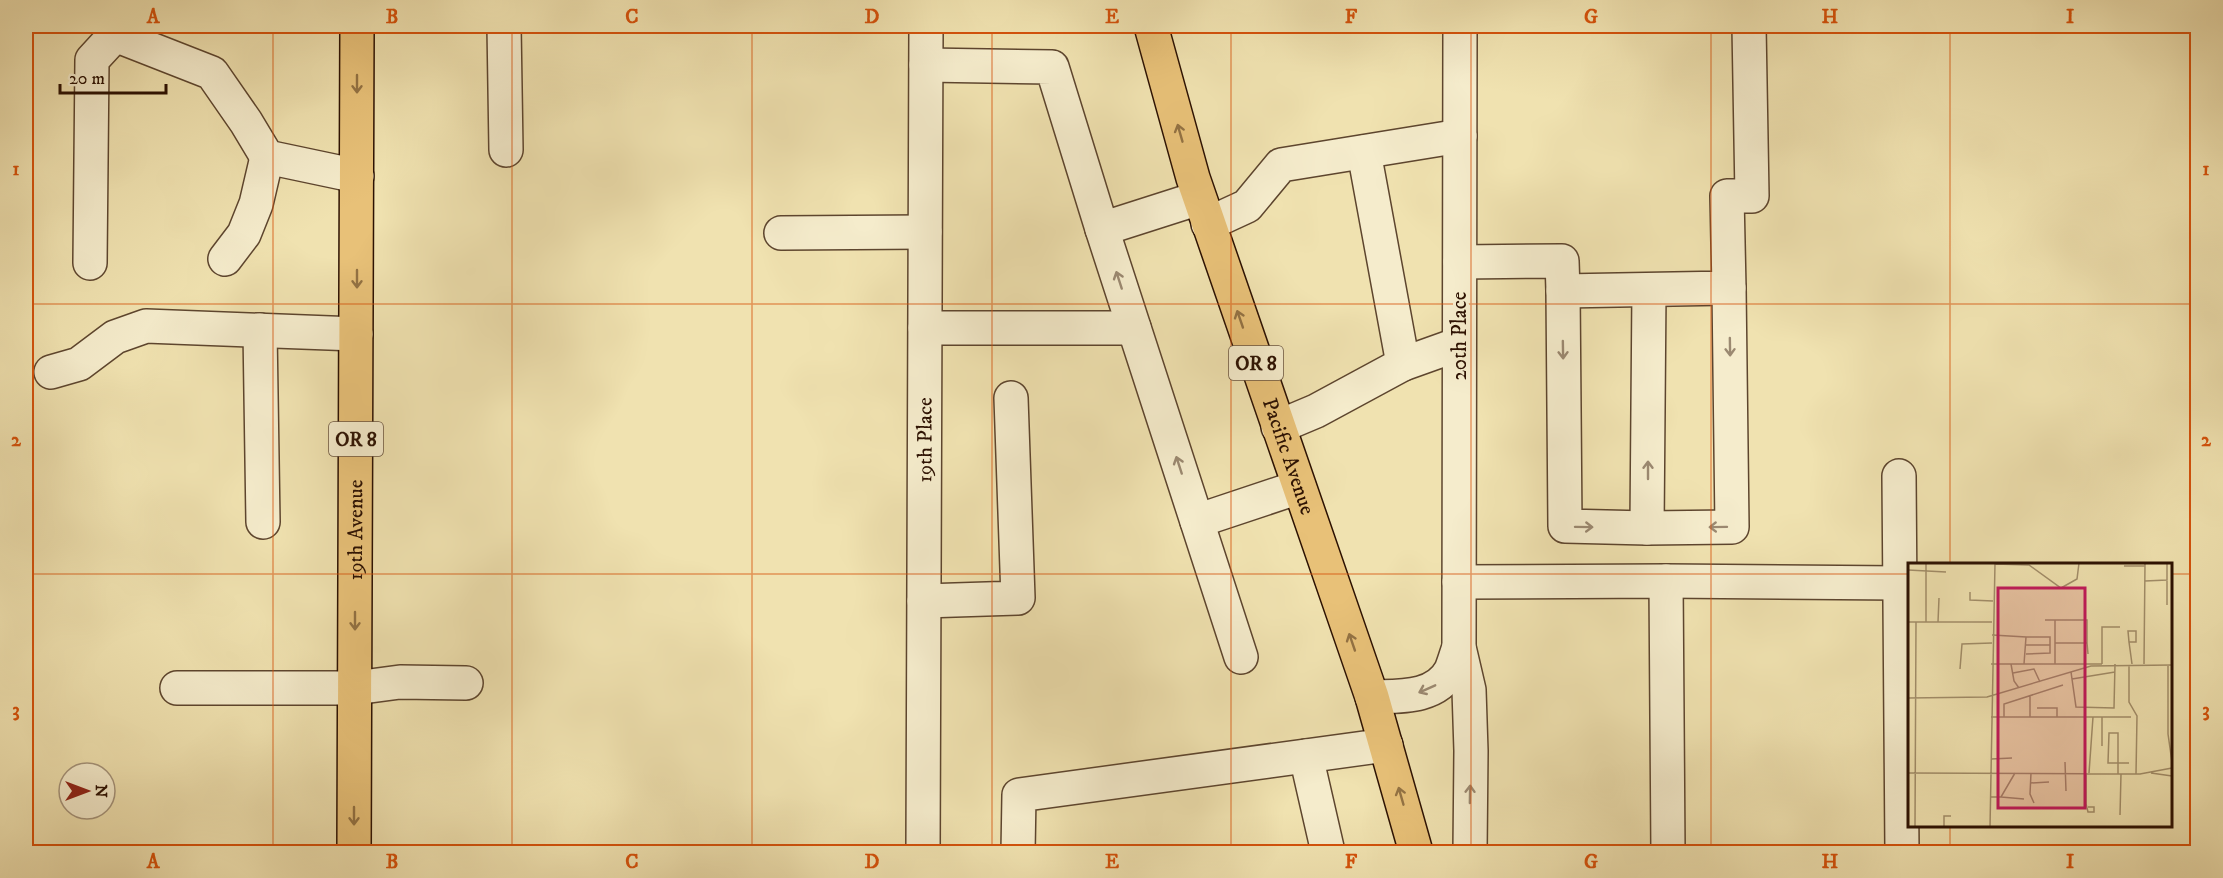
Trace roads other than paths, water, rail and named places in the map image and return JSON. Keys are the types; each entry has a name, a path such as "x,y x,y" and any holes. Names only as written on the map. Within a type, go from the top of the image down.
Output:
{"main road":[{"name":"19th Avenue","path":"354,852 357,26"},
{"name":"Pacific Avenue","path":"1151,26 1204,211 1372,697 1416,852"}],"street":[{"path":"504,26 506,150"},
{"name":"19th Place","path":"923,852 926,26"},
{"name":"20th Place","path":"1460,26 1459,647 1469,690 1470,852"},
{"path":"1460,262 1562,261 1565,526 1732,527 1727,196 1752,196 1749,26"},
{"path":"90,263 92,60 115,30 212,73 267,157 256,204 244,234 225,259"},
{"path":"926,65 1052,67 1102,229 1241,657"},
{"path":"1102,229 1204,211 1247,207 1281,165 1460,136"},
{"path":"1364,152 1403,364"},
{"path":"267,157 357,176"},
{"path":"781,233 925,232"},
{"path":"1563,291 1729,288"},
{"path":"1647,528 1649,290"},
{"path":"51,372 79,364 115,337 146,326 356,334"},
{"path":"925,328 1134,328"},
{"path":"260,330 263,522"},
{"path":"1278,427 1316,411 1403,364 1459,344"},
{"path":"924,601 1018,598 1011,398"},
{"path":"1899,476 1902,852"},
{"path":"1197,521 1299,487"},
{"path":"1666,581 1668,852"},
{"path":"1459,582 1900,583"},
{"name":"20th Place","path":"1372,697 1409,696 1427,691 1442,682 1450,671 1459,647"},
{"path":"177,688 355,688 400,682 466,683"},
{"path":"1018,852 1019,795 1386,745"},
{"path":"1306,756 1328,852"}]}
